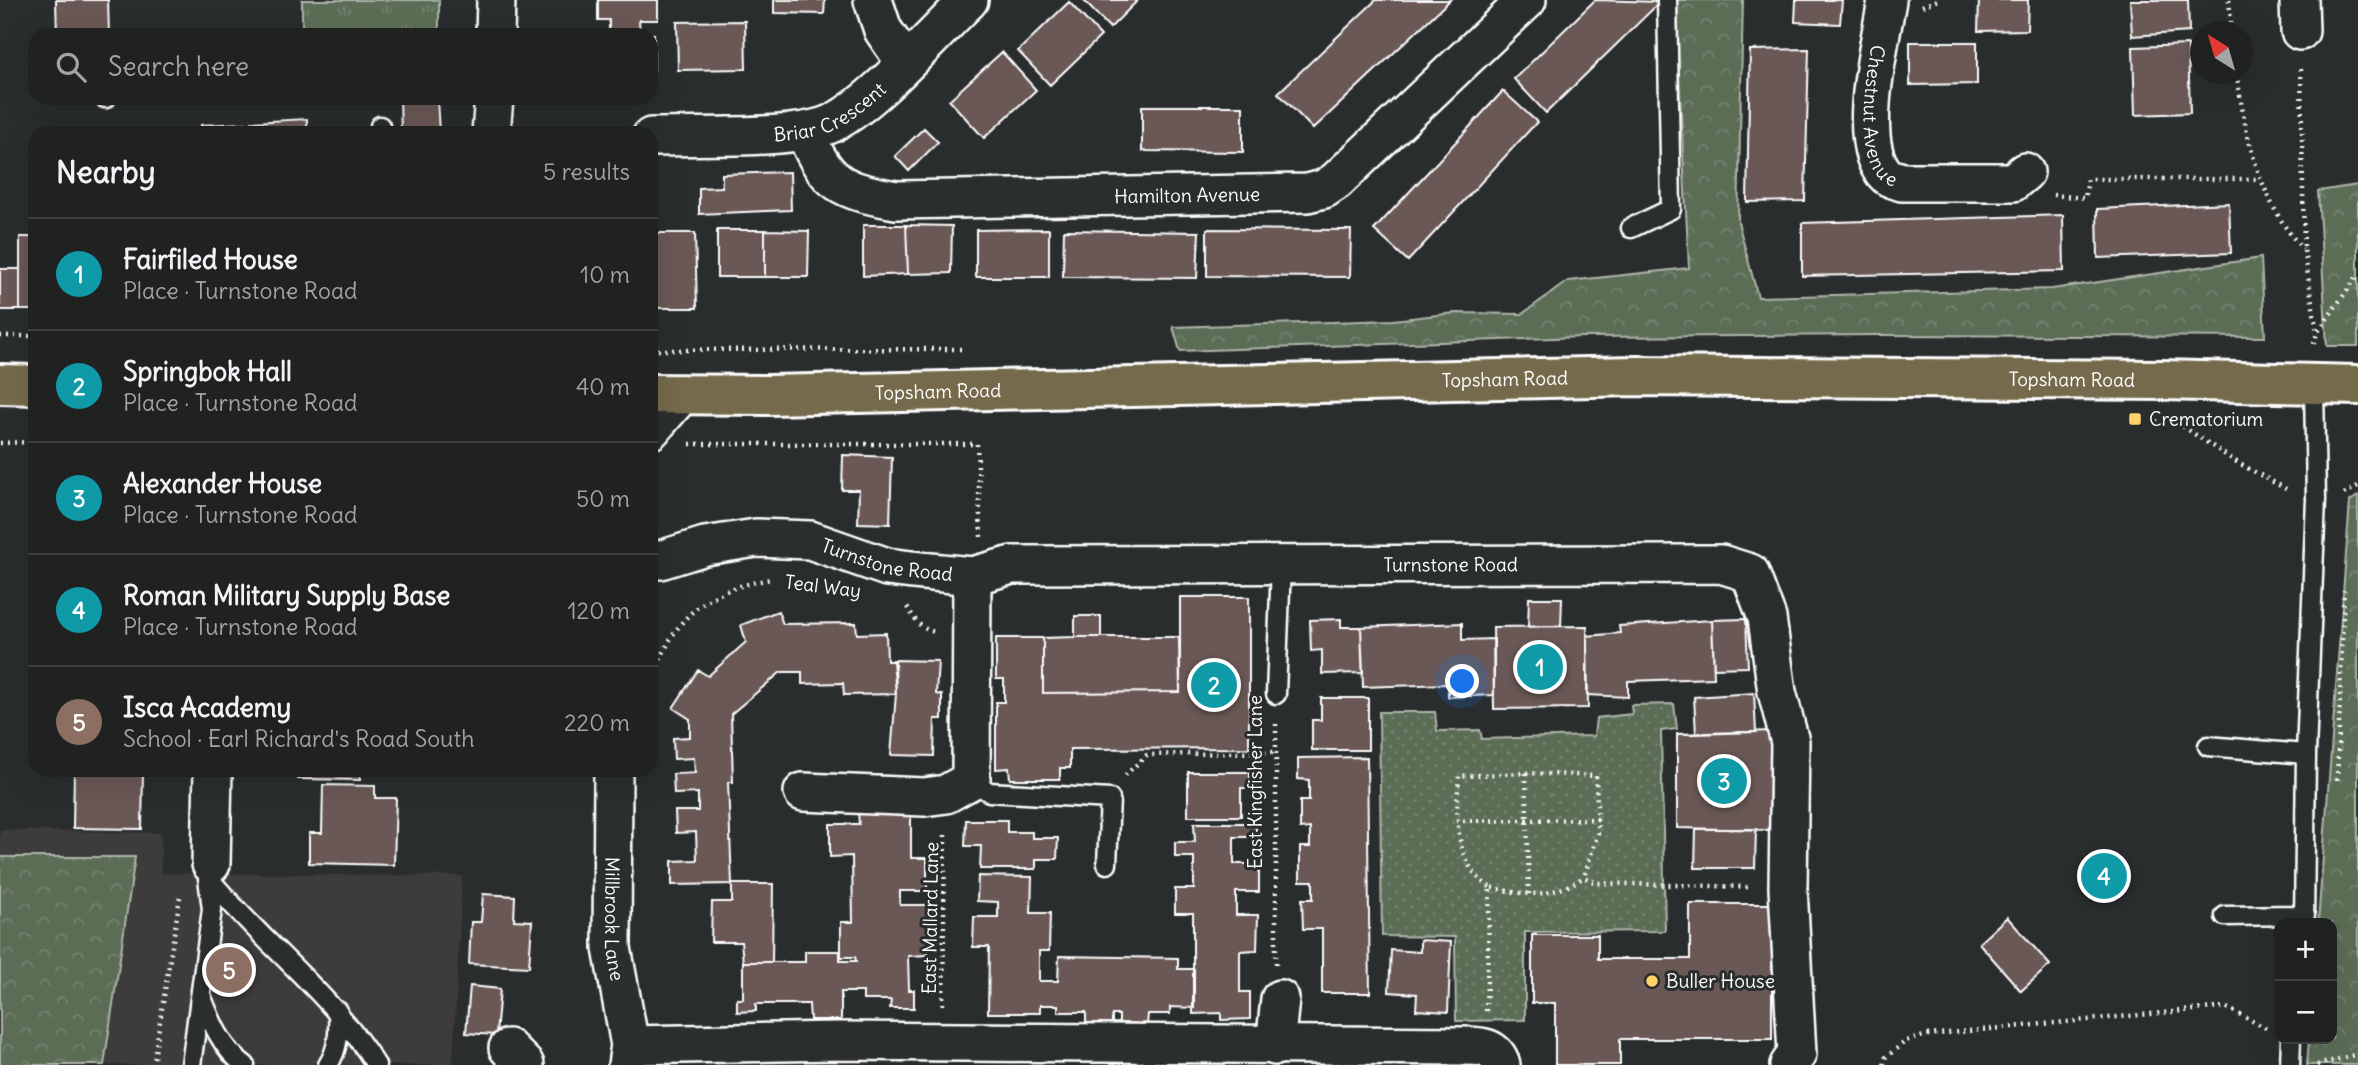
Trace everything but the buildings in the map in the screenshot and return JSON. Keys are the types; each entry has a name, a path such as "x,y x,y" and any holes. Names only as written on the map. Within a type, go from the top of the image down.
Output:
{"main road":[{"name":"Topsham Road","path":"666,394 768,395 1636,376 2164,380 2314,386 2358,385"},
{"path":"0,384 28,385"}],"street":[{"path":"495,28 496,0"},
{"path":"873,0 883,30 905,62"},
{"name":"Briar Crescent","path":"658,137 805,132 830,125 856,109 969,0"},
{"name":"Hamilton Avenue","path":"805,132 815,157 835,182 860,193 896,200 1307,193 1324,189 1336,181 1527,0"},
{"name":"Chestnut Avenue","path":"1887,0 1879,61 1873,80 1872,127 1874,154 1888,177 1902,182 2013,181 2025,173"},
{"path":"492,126 493,105"},
{"path":"658,413 666,394"},
{"name":"Turnstone Road","path":"658,561 705,546 756,538 810,540 887,567 977,574 1012,565 1721,564 1750,573 1767,618 1777,692 1790,742 1788,888 1797,1054 1789,1065"},
{"path":"803,792 924,797 958,787 977,574"},
{"path":"209,871 213,777"},
{"name":"Millbrook Lane","path":"613,777 612,948 629,1055"},
{"path":"1276,1055 1280,999"},
{"path":"629,1055 680,1046 838,1041 943,1042 1276,1055 1493,1056"}],"lane":[{"path":"1631,228 1671,209 1667,0"},
{"path":"2305,918 2306,754 2316,499 2314,386"},
{"name":"East Kingfisher Lane","path":"1276,694 1281,565"},
{"path":"2208,746 2306,754"},
{"path":"958,787 989,792 1110,799 1107,864"},
{"path":"191,1065 212,909 209,871"},
{"path":"209,871 232,906 338,1011 376,1065"},
{"path":"2225,916 2278,918"},
{"path":"201,994 210,1018 224,1042 236,1059 245,1065"},
{"path":"328,1065 335,1053 339,1035 338,1011"},
{"path":"2290,1065 2291,1044"}],"path":[{"path":"2229,0 2231,21"},
{"path":"2299,15 2304,250 2317,333"},
{"path":"2239,84 2260,179 2284,229 2304,250"},
{"path":"2025,173 2053,195 2085,198 2088,179 2260,179"},
{"path":"2313,346 2317,333 2358,275"},
{"path":"0,336 28,336"},
{"path":"2150,421 2178,423 2233,460 2295,494 2316,499"},
{"path":"0,443 28,443"},
{"path":"687,444 976,444 977,574"},
{"name":"Teal Way","path":"658,668 673,631 689,614 716,593 772,579"},
{"path":"904,603 923,629 943,632"},
{"name":"East Kingfisher Lane","path":"1276,694 1276,991 1280,999"},
{"path":"1110,799 1120,780 1147,755 1276,752"},
{"path":"1526,773 1529,895"},
{"path":"1526,773 1596,776 1598,819 1592,857 1584,877 1563,890 1529,895 1490,887 1477,879 1466,861 1456,821 1459,776 1526,773"},
{"name":"East Mallard Lane","path":"943,1042 958,787"},
{"path":"1456,821 1598,819"},
{"path":"1584,877 1596,883 1788,888"},
{"path":"1490,887 1493,1056"},
{"path":"153,1065 181,892"},
{"path":"1884,1065 1886,1057 1906,1041 1954,1032 2225,1007 2268,1029"},
{"path":"2316,1065 2358,1054"}],"shaded area":[{"path":"0,830 161,833 161,873 462,876 453,1065 0,1065"}],"green space":[{"path":"302,0 439,0 439,28 302,28"},
{"path":"1675,0 1743,0 1738,222 1758,297 2052,289 2261,258 2265,337 1584,337 1180,351 1173,327 1393,320 1455,313 1522,314 1568,281 1689,268"},
{"path":"2358,185 2358,346 2327,346 2318,191"},
{"path":"2358,496 2358,1065 2307,1065 2309,1044 2337,1044 2337,918 2318,918 2350,501"},
{"path":"1674,704 1677,729 1661,731 1665,931 1525,932 1525,1020 1456,1021 1455,937 1382,936 1379,712 1435,712 1437,731 1480,730 1482,739 1594,736 1596,718 1632,714 1631,705"},
{"path":"0,857 135,857 104,1065 0,1065"}],"place":[{"name":"Crematorium","path":"2135,419"},
{"name":"Fairfiled House","path":"1540,667"},
{"name":"Springbok Hall","path":"1214,685"},
{"name":"Alexander House","path":"1724,781"},
{"name":"Roman Military Supply Base","path":"2104,876"},
{"name":"Isca Academy","path":"229,970"},
{"name":"Buller House","path":"1652,981"}]}
